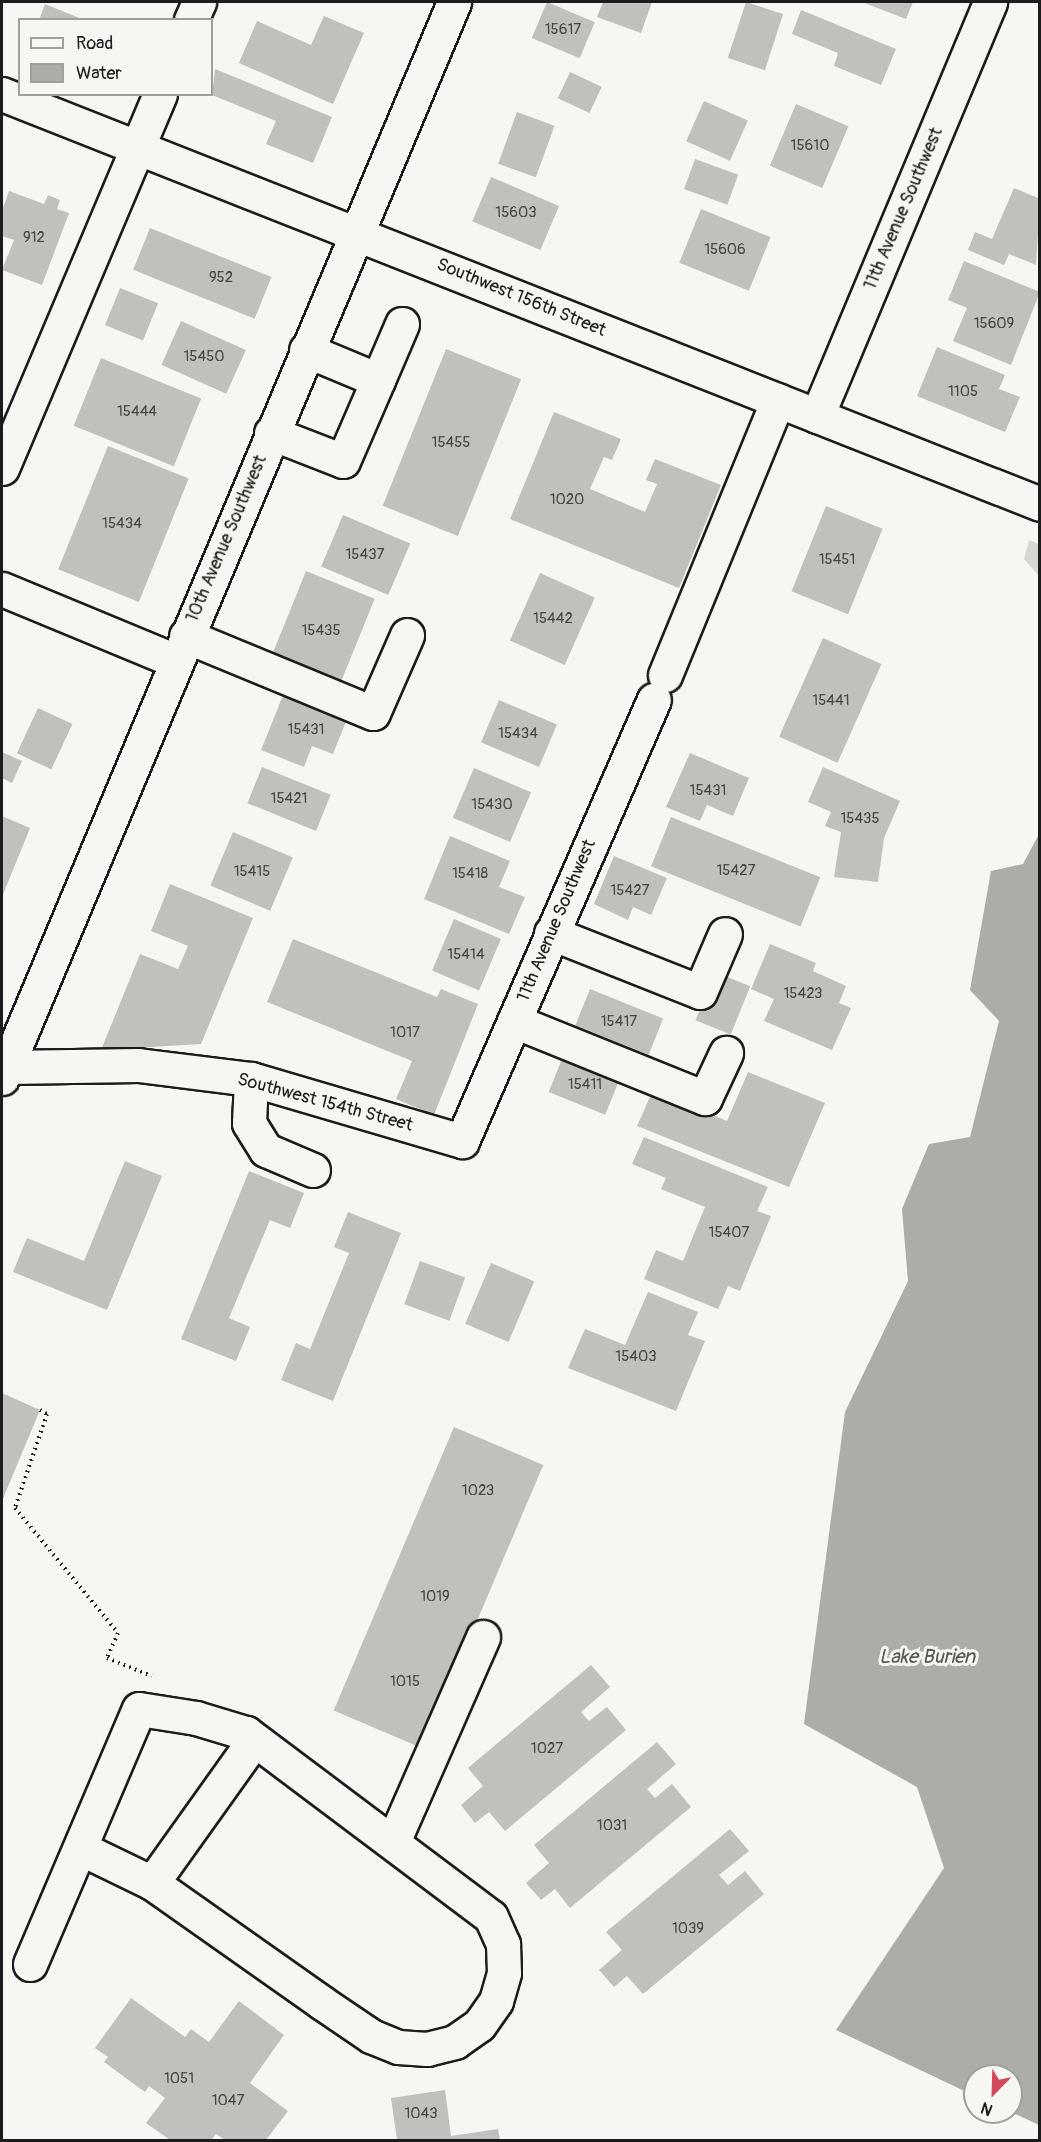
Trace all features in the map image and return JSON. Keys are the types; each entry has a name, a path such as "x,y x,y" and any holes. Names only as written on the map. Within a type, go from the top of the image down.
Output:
{"street":[{"path":"192,18 199,2"},
{"name":"10th Avenue Southwest","path":"4,1072 355,232 454,2"},
{"name":"11th Avenue Southwest","path":"817,416 990,2"},
{"name":"Southwest 156th Street","path":"2,94 1040,504"},
{"path":"2,468 159,96"},
{"path":"271,433 344,461 402,324"},
{"path":"306,350 378,380"},
{"name":"11th Avenue Southwest","path":"462,1142 659,688 778,400"},
{"path":"2,589 373,713 406,635"},
{"path":"551,933 700,992 724,934"},
{"path":"514,1021 705,1098 726,1053"},
{"name":"Southwest 154th Street","path":"4,1072 138,1065 251,1079 462,1142"},
{"path":"251,1079 249,1123 266,1150 314,1170"},
{"path":"393,1842 483,1636"},
{"path":"30,1964 82,1849 139,1709 196,1718 246,1733 491,1917 503,1944 504,1973 496,2001 479,2025 463,2036 427,2049 398,2048 371,2036 152,1883 82,1849"},
{"path":"152,1883 246,1751 246,1733"}],"path":[{"path":"40,1410 47,1414 15,1508 118,1633 107,1658 162,1680"}],"shaded area":[{"path":"1029,540 1039,544 1039,576 1024,559"}],"water":[{"name":"Lake Burien","path":"1039,834 1039,2125 1023,2118 1023,2064 963,2064 963,2090 836,2030 944,1868 917,1787 804,1724 845,1412 908,1281 902,1209 929,1144 970,1137 999,1021 970,990 991,871 1023,864"}],"building":[{"path":"547,2 595,22 580,58 532,38"},
{"path":"603,2 652,2 641,33 597,17"},
{"path":"746,2 783,14 765,70 728,58"},
{"path":"862,2 913,2 906,19"},
{"path":"45,4 80,18 40,18"},
{"path":"801,10 896,49 881,85 834,66 838,53 792,34"},
{"path":"324,16 364,33 333,104 239,63 257,21 311,45"},
{"path":"215,69 332,117 313,163 266,144 276,121 213,95"},
{"path":"570,72 602,87 589,113 558,98"},
{"path":"704,101 748,121 730,161 686,141"},
{"path":"796,104 848,126 822,188 770,166"},
{"path":"517,112 555,126 536,177 498,164"},
{"path":"695,159 738,175 727,205 684,189"},
{"path":"491,177 559,206 540,250 472,221"},
{"path":"1014,188 1040,199 1036,265 1009,254 1004,265 968,250 975,232 992,239"},
{"path":"9,191 44,204 48,195 60,200 57,209 69,213 42,285 2,270 14,240 2,236 2,211"},
{"path":"701,209 771,237 749,291 679,263"},
{"path":"150,228 271,277 255,319 133,270"},
{"path":"964,261 1040,292 1011,365 953,341 967,308 948,300"},
{"path":"120,288 158,303 143,340 105,325"},
{"path":"181,321 246,350 226,394 161,365"},
{"path":"937,347 1005,375 999,389 1020,397 1005,432 917,396"},
{"path":"446,349 521,379 458,536 383,506"},
{"path":"101,358 201,398 174,466 74,426"},
{"path":"554,412 621,439 612,460 604,457 590,489 645,512 657,484 646,480 655,459 721,485 679,588 510,519"},
{"path":"108,446 189,479 139,602 58,569"},
{"path":"826,506 883,529 848,614 792,591"},
{"path":"343,515 410,544 388,595 321,567"},
{"path":"306,571 375,599 338,691 269,663"},
{"path":"540,573 595,597 565,665 510,641"},
{"path":"823,638 881,664 838,763 779,737"},
{"path":"286,688 349,714 333,754 312,746 304,767 261,750"},
{"path":"499,700 557,725 539,767 481,742"},
{"path":"38,708 72,724 51,769 17,753"},
{"path":"2,752 22,761 12,783 2,778"},
{"path":"690,753 749,778 733,816 707,805 700,821 666,807"},
{"path":"262,767 331,795 316,831 247,803"},
{"path":"823,767 900,801 884,838 878,882 834,877 841,832 825,826 831,812 808,802"},
{"path":"474,768 531,792 510,842 453,818"},
{"path":"2,816 30,828 2,897"},
{"path":"671,817 820,877 800,926 651,866"},
{"path":"233,832 293,857 270,911 210,885"},
{"path":"450,836 510,861 499,887 525,897 509,934 424,899"},
{"path":"614,856 667,878 651,915 633,907 628,920 594,904"},
{"path":"170,884 253,918 201,1044 101,1050 140,954 178,969 188,946 151,931"},
{"path":"454,919 501,939 479,990 432,971"},
{"path":"293,939 437,997 441,989 478,1004 434,1115 396,1099 412,1061 267,1002"},
{"path":"770,944 816,963 813,971 846,986 839,1003 851,1008 832,1050 764,1021 774,999 751,989"},
{"path":"715,972 750,986 731,1034 696,1020"},
{"path":"590,989 663,1019 649,1055 575,1025"},
{"path":"564,1054 621,1077 605,1115 549,1092"},
{"path":"748,1072 825,1103 789,1187 637,1126 653,1090 727,1121"},
{"path":"644,1137 768,1187 757,1211 771,1216 740,1291 728,1286 718,1309 644,1279 656,1250 683,1261 705,1207 661,1189 666,1178 632,1164"},
{"path":"125,1161 162,1176 107,1310 13,1272 27,1238 84,1261"},
{"path":"249,1171 304,1193 290,1228 270,1220 229,1318 250,1327 236,1361 181,1339"},
{"path":"348,1212 401,1233 333,1401 281,1380 296,1343 310,1349 349,1253 334,1247"},
{"path":"420,1261 465,1277 449,1321 404,1304"},
{"path":"491,1263 534,1281 508,1342 465,1324"},
{"path":"648,1292 698,1312 688,1335 705,1341 676,1411 568,1368 585,1329 625,1345"},
{"path":"2,1393 40,1410 2,1501"},
{"path":"454,1427 543,1465 423,1748 334,1711"},
{"path":"591,1665 610,1687 581,1712 589,1721 607,1707 626,1730 505,1831 489,1812 475,1823 461,1805 483,1786 468,1768"},
{"path":"657,1742 676,1764 647,1789 655,1798 672,1784 691,1807 570,1908 555,1889 541,1900 526,1883 549,1863 534,1845"},
{"path":"730,1829 749,1851 719,1875 728,1885 745,1871 764,1894 643,1994 627,1976 614,1987 599,1970 622,1950 606,1932"},
{"path":"131,1998 185,2037 191,2029 209,2042 239,2001 284,2035 250,2083 288,2111 266,2140 225,2140 216,2134 211,2140 170,2140 146,2123 165,2098 149,2086 145,2092 104,2062 108,2057 95,2048"},
{"path":"445,2090 451,2136 498,2129 500,2140 397,2140 391,2098"}]}
